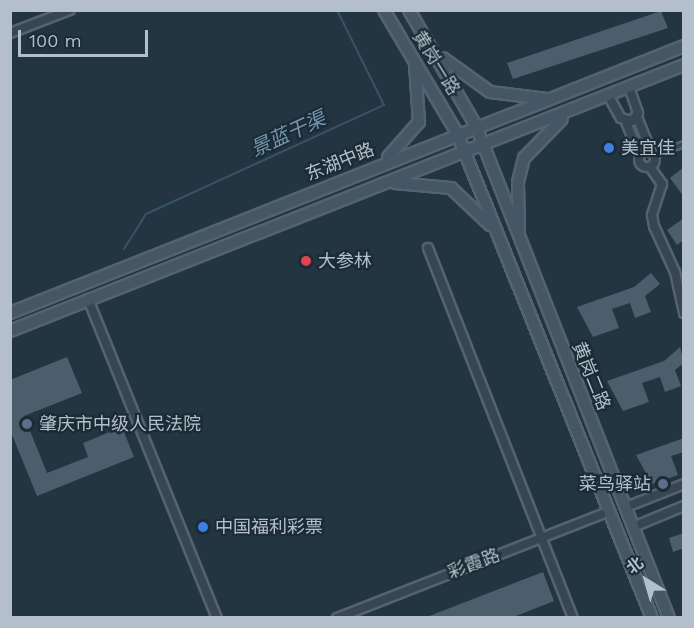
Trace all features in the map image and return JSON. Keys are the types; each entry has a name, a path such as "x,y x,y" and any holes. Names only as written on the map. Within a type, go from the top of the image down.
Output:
{"main road":[{"name":"黄岗一路","path":"384,10 457,133 465,152"},
{"name":"黄岗一路","path":"409,10 437,52 476,126 483,145"},
{"name":"东湖中路","path":"10,313 381,163 684,46"},
{"path":"437,52 490,92 550,99"},
{"path":"381,163 419,122 422,111 415,62"},
{"name":"东湖中路","path":"10,331 684,65"},
{"path":"581,87 589,104"},
{"path":"519,240 518,182 524,158 547,129 573,110"},
{"name":"黄岗二路","path":"483,145 669,618"},
{"name":"黄岗二路","path":"465,152 493,228 652,618"},
{"path":"357,173 364,191"},
{"path":"383,184 426,182 451,188 493,228"}],"street":[{"path":"10,33 70,10"},
{"path":"628,87 636,117 653,154 650,166"},
{"path":"608,95 625,120 640,155 641,165 650,166 662,183 652,215 654,226 675,272 684,313"},
{"path":"625,120 636,117"},
{"path":"640,155 653,154"},
{"path":"428,248 573,618"},
{"path":"88,299 217,618"},
{"path":"626,507 684,484"},
{"path":"633,528 684,506"},
{"name":"彩霞路","path":"337,618 610,511"}],"lane":[{"path":"653,154 684,144"}],"building":[{"path":"661,11 668,28 513,79 507,63"},
{"path":"684,167 684,197 670,178"},
{"path":"684,218 684,240 677,245 667,230"},
{"path":"651,273 660,284 645,296 651,312 635,318 630,303 612,309 619,328 593,337 577,307 634,287"},
{"path":"680,347 684,363 675,370 681,386 665,392 660,377 642,383 649,402 623,411 607,381 664,361"},
{"path":"67,357 82,393 24,416 47,473 88,457 83,443 122,427 134,457 37,496 10,430 10,380"},
{"path":"684,438 684,452 671,456 678,475 652,484 636,455"},
{"path":"684,533 684,548 673,552 669,538"},
{"path":"543,572 554,601 511,618 424,618"}],"waterway":[{"name":"景蓝干渠","path":"124,249 146,214 384,105 337,10"}],"place":[{"name":"美宜佳","path":"609,148"},
{"name":"大参林","path":"306,261"},
{"name":"肇庆市中级人民法院","path":"27,424"},
{"name":"菜鸟驿站","path":"663,484"},
{"name":"中国福利彩票","path":"203,527"}]}
